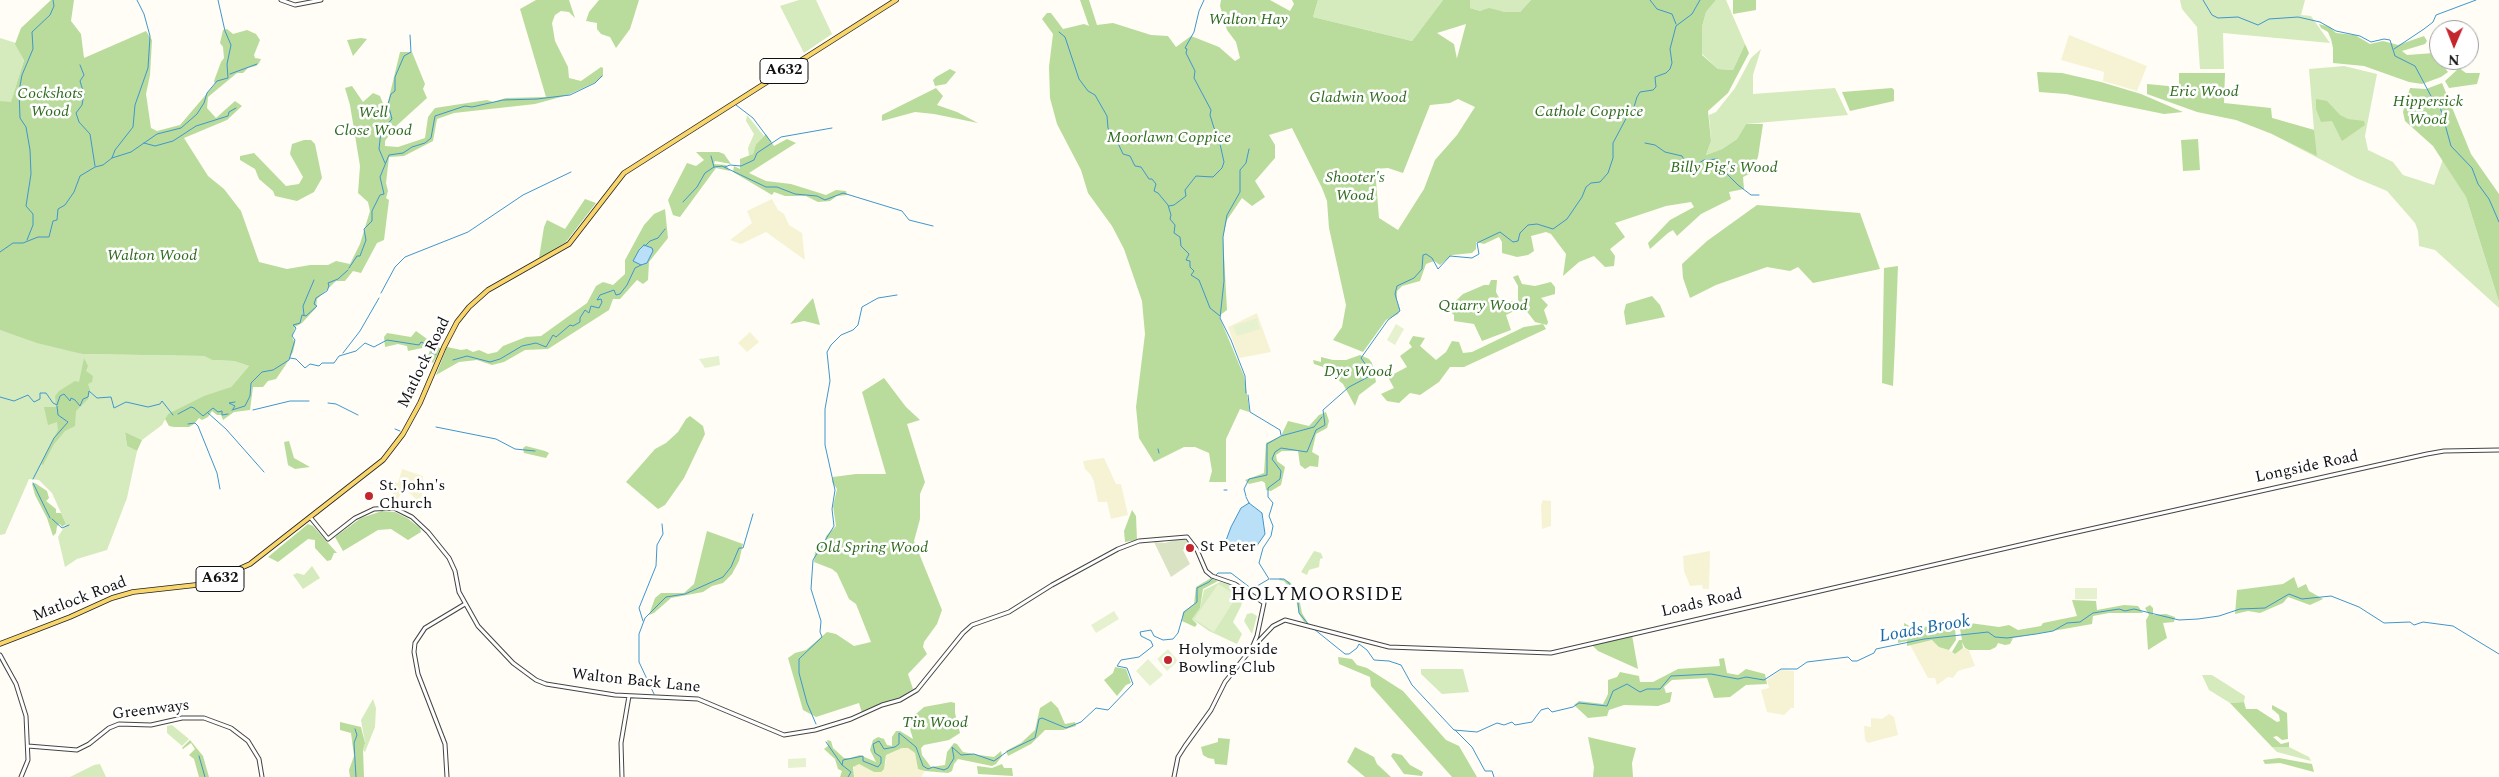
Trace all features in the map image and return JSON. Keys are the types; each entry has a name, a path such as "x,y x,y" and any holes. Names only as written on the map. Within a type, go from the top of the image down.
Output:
{"main road":[{"name":"Matlock Road","path":"0,644 70,617 112,598 133,592 218,580 250,564 310,516 374,469 392,449 420,403 444,346 457,322 469,307 488,290 569,244 624,173 896,0"}],"street":[{"path":"280,0 289,4 307,4 321,0"},
{"name":"Longside Road","path":"2122,522 2427,454 2444,451 2499,450"},
{"name":"Walton Back Lane","path":"310,516 328,539 355,518 374,509 394,508 407,514 428,532 449,558 465,604 487,637 529,676 546,684 629,696 698,699 784,735 824,727 851,719 882,705 900,700 917,690 963,633 972,626 1009,612 1130,543 1187,538 1193,544 1204,566 1212,576 1235,584 1264,603 1258,636 1252,648"},
{"name":"Loads Road","path":"1252,648 1273,626 1279,621 1285,620 1389,647 1551,653 2122,522"},
{"path":"447,777 445,744 418,674 414,652 415,643 424,628 465,604"},
{"path":"1174,777 1178,757 1211,710 1225,682 1252,648"},
{"path":"0,655 21,698 28,746 28,765 21,777"},
{"path":"622,777 620,743 629,696"},
{"name":"Greenways","path":"28,746 77,750 90,744 103,731 114,726 151,725 194,718 222,723 248,741 259,759 262,777"}],"shaded area":[{"path":"2069,35 2147,66 2137,91 2103,81 2104,72 2061,60"},
{"path":"772,199 778,210 784,214 789,225 802,233 805,260 766,232 741,244 730,240 752,223 747,211"},
{"path":"1257,313 1271,352 1239,358 1228,327"},
{"path":"750,332 759,342 747,352 738,343"},
{"path":"1104,458 1116,484 1121,484 1128,515 1111,519 1107,502 1098,502 1094,482 1091,475 1085,469 1083,461"},
{"path":"402,469 423,476 422,497 417,500 405,489 396,501 391,496 394,492 390,489 393,481 398,483"},
{"path":"1543,500 1551,501 1551,526 1542,529 1541,505"},
{"path":"1710,551 1709,589 1703,589 1702,585 1690,586 1684,571 1683,556"},
{"path":"1932,640 1955,654 1963,648 1969,650 1975,666 1958,671 1953,678 1948,677 1937,685 1935,678 1928,678 1910,645"},
{"path":"1781,670 1794,671 1794,708 1791,708 1784,715 1767,712 1761,690 1769,688 1767,680"},
{"path":"1889,714 1894,717 1898,735 1868,743 1865,740 1864,726 1871,727 1871,718 1882,719"},
{"path":"902,748 908,748 915,753 918,769 925,771 921,777 854,777 854,765 859,764 874,772 886,763 886,755"}],"green space":[{"path":"51,0 74,0 71,21 81,34 84,58 146,31 152,40 150,75 146,94 151,128 157,131 180,125 215,84 214,81 224,58 223,47 220,43 223,30 227,29 233,34 247,30 256,34 260,40 254,55 255,58 261,59 259,63 248,68 243,73 237,73 208,97 207,108 216,118 235,101 242,106 227,120 184,138 208,176 224,189 241,211 259,262 287,269 310,265 328,265 336,261 350,264 360,244 370,211 368,202 358,193 360,166 350,105 345,88 352,86 363,102 373,93 380,96 384,106 387,106 400,52 412,52 425,84 423,89 427,98 394,128 385,141 385,146 398,147 425,138 428,117 435,108 487,100 493,102 506,98 546,97 520,9 536,0 569,0 575,18 569,12 561,11 555,15 552,23 555,41 568,67 569,78 581,81 601,67 603,68 603,76 596,82 568,95 535,104 454,113 437,119 433,141 404,156 389,157 386,198 389,200 384,240 377,243 361,273 353,271 345,281 336,281 317,299 316,308 302,323 295,327 292,337 295,343 293,352 276,379 268,381 263,387 253,387 250,410 234,412 223,420 221,415 217,415 212,411 208,417 202,420 199,418 189,427 174,427 169,426 165,419 168,414 204,396 231,387 249,366 234,361 212,360 204,356 82,354 37,343 0,330 0,101 11,102 24,60 15,44 21,28"},
{"path":"599,0 639,0 630,29 616,48 610,37 601,34 597,29 597,23 586,21 589,12"},
{"path":"799,0 816,0 832,34 804,53 780,6"},
{"path":"1080,0 1089,0 1097,25 1113,23 1151,35 1168,36 1176,47 1191,36 1219,47 1235,61 1240,58 1236,42 1227,30 1220,6 1221,0 1270,0 1290,11 1294,4 1292,0 1318,0 1313,17 1412,41 1443,0 1470,0 1470,8 1480,11 1489,8 1505,12 1520,12 1531,0 1716,0 1706,12 1702,27 1702,55 1718,69 1733,70 1745,44 1749,53 1728,93 1708,111 1711,141 1706,155 1722,149 1737,139 1746,124 1763,124 1758,157 1751,173 1743,177 1744,189 1729,192 1731,199 1701,214 1677,236 1673,230 1668,233 1650,249 1648,243 1670,220 1694,207 1691,202 1666,206 1615,223 1625,237 1610,249 1615,256 1614,266 1605,267 1594,256 1579,262 1563,276 1566,254 1551,234 1546,232 1531,236 1534,251 1528,255 1517,257 1502,253 1502,242 1499,237 1484,244 1476,242 1476,249 1472,253 1452,255 1440,265 1434,261 1426,264 1420,281 1402,286 1397,291 1397,301 1400,309 1398,314 1386,320 1363,352 1333,340 1342,327 1346,305 1329,228 1327,201 1322,188 1292,128 1269,135 1275,145 1275,158 1255,181 1265,197 1252,206 1242,198 1227,220 1223,237 1227,310 1219,316 1244,376 1249,412 1240,409 1226,439 1226,482 1209,482 1212,471 1209,453 1195,447 1184,447 1154,462 1139,438 1136,407 1145,334 1142,301 1124,249 1112,226 1088,193 1081,170 1057,124 1050,98 1049,67 1053,34 1042,19 1047,13 1051,13 1063,29 1084,24 1089,26","holes":["1466,24 1457,58 1457,59 1454,44 1437,33","1458,99 1475,107 1457,135 1435,160 1424,189 1398,230 1379,218 1375,169 1388,168 1403,173 1430,105 1450,103"]},
{"path":"1318,0 1443,0 1412,41 1313,17"},
{"path":"1470,0 1531,0 1520,12 1505,12 1489,9 1480,11 1470,8"},
{"path":"1716,0 1726,0 1745,44 1733,70 1718,69 1701,53 1702,27 1706,12"},
{"path":"1733,0 1756,0 1756,10 1733,14"},
{"path":"2180,0 2305,0 2301,15 2311,16 2330,43 2223,33 2224,69 2200,69 2197,27 2182,9"},
{"path":"2319,24 2330,27 2336,33 2355,35 2370,44 2383,41 2398,45 2424,36 2427,41 2425,44 2402,51 2407,55 2429,53 2429,70 2447,70 2448,72 2441,77 2422,84 2409,82 2364,66 2333,63 2331,39 2328,32 2321,28"},
{"path":"0,38 16,43 24,59 11,103 0,101"},
{"path":"367,39 353,56 347,40"},
{"path":"1761,49 1753,75 1753,94 1835,88 1848,115 1746,124 1737,139 1722,149 1706,155 1711,141 1709,115 1716,112 1735,88 1751,58"},
{"path":"2344,66 2377,74 2365,136 2368,150 2393,162 2403,175 2434,185 2443,159 2466,197 2499,302 2499,308 2435,250 2419,246 2418,231 2415,223 2387,191 2356,178 2272,134 2272,118 2314,130 2309,69"},
{"path":"950,69 956,72 946,84 935,86 933,80"},
{"path":"2457,70 2462,70 2466,73 2480,73 2477,84 2449,88 2445,81"},
{"path":"2037,72 2062,73 2101,82 2141,94 2183,112 2164,114 2066,94 2039,92"},
{"name":"Eric Wood","path":"2179,73 2225,73 2224,103 2271,108 2272,118 2314,130 2317,156 2272,134 2236,120 2197,112 2147,94 2147,84 2179,87"},
{"name":"Hippersick Wood","path":"2442,83 2471,154 2499,194 2499,302 2466,197 2433,146 2405,121 2403,112 2410,88 2426,89"},
{"path":"936,88 943,96 937,105 957,112 978,123 915,112 882,121 882,115"},
{"path":"1892,88 1894,90 1894,101 1850,111 1842,92"},
{"path":"2316,99 2327,101 2340,115 2348,119 2364,121 2365,125 2342,141 2332,121 2321,122 2316,109"},
{"path":"747,115 764,136 756,144 753,154 749,156 748,148 754,134 746,121"},
{"path":"766,134 774,146 787,139 796,143 749,173 766,181 791,184 826,195 836,190 846,191 847,195 837,196 830,201 818,202 806,196 785,196 774,192 772,195 733,172 734,166 740,169 740,159 753,154 756,144"},
{"path":"2198,139 2200,170 2183,171 2181,140"},
{"path":"311,140 315,144 322,178 314,192 297,201 275,196 273,191 259,179 255,169 240,160 240,156 254,153 286,186 299,184 303,177 290,154 292,144"},
{"path":"696,152 719,152 724,154 731,164 715,161 714,164 726,165 730,171 716,168 680,217 673,215 668,200 687,163 696,166 704,160"},
{"path":"585,199 596,203 566,242 539,258 547,220 565,229"},
{"path":"1757,205 1860,213 1880,269 1813,283 1798,267 1790,271 1767,267 1716,285 1690,298 1683,278 1682,264 1707,241"},
{"path":"665,209 668,238 649,262 648,280 643,284 637,280 620,299 613,299 609,310 548,349 525,350 504,362 492,365 477,360 459,362 436,375 447,347 461,350 467,349 473,352 479,350 488,354 497,352 503,346 526,337 541,336 587,303 596,286 603,282 613,285 625,274 625,260 644,225 654,214"},
{"path":"1898,266 1893,386 1882,383 1884,268"},
{"path":"1518,275 1522,284 1535,286 1551,282 1555,287 1555,294 1541,298 1548,305 1544,310 1548,322 1547,325 1535,322 1518,300 1518,286 1513,277"},
{"name":"Quarry Wood","path":"1491,280 1497,280 1496,292 1503,305 1512,301 1518,309 1506,315 1511,330 1482,341 1474,324 1454,321 1454,315 1447,309 1463,294 1484,285 1489,285"},
{"path":"1652,296 1660,305 1665,317 1626,325 1624,312 1626,304"},
{"path":"813,298 820,325 804,321 790,324"},
{"path":"1257,318 1260,329 1237,336 1233,326"},
{"path":"1396,324 1404,329 1395,345 1387,340"},
{"path":"1543,324 1546,329 1464,367 1450,367 1439,382 1420,395 1410,393 1399,403 1387,401 1381,394 1394,388 1388,377 1407,367 1400,356 1412,347 1409,343 1413,336 1425,338 1420,346 1436,360 1446,352 1452,341 1459,342 1463,353 1472,352 1524,327"},
{"path":"0,330 82,354 204,356 212,360 234,361 249,366 231,387 168,414 162,425 142,440 125,432 127,446 137,451 127,498 107,550 77,559 65,567 58,537 66,524 52,493 39,480 29,479 5,534 0,535"},
{"path":"416,331 441,349 433,363 427,360 430,350 427,347 408,351 407,346 398,344 385,347 384,337 387,333 411,337"},
{"name":"Dye Wood","path":"1360,355 1369,359 1372,363 1376,382 1359,395 1355,406 1343,384 1323,367 1314,364 1313,360 1321,362 1321,357 1333,360 1346,360"},
{"path":"719,356 720,365 705,368 699,359"},
{"path":"84,358 88,366 86,371 93,376 92,382 88,384 90,390 88,399 76,411 75,426 65,431 54,444 43,465 41,464 58,430 57,422 48,425 44,407 56,407 55,396 59,391 75,381 79,382"},
{"name":"Old Spring Wood","path":"884,378 906,407 920,420 907,424 925,482 920,494 920,519 914,541 942,610 937,624 924,642 923,647 927,654 908,674 913,689 899,698 862,713 859,703 816,717 803,710 788,658 795,653 806,650 827,632 836,634 854,646 871,642 856,604 849,599 837,573 814,562 815,552 836,526 833,506 837,489 832,482 833,477 856,474 886,474 862,392"},
{"path":"1326,412 1329,421 1327,428 1316,434 1312,452 1319,456 1318,467 1310,466 1305,469 1300,465 1298,451 1282,451 1276,455 1277,461 1285,467 1281,485 1271,491 1266,490 1265,483 1262,481 1249,484 1245,480 1264,473 1266,443 1281,436 1288,421 1309,426 1319,415"},
{"path":"690,416 703,426 705,434 684,478 665,505 658,509 626,482 655,449 666,443 678,432"},
{"path":"125,432 142,440 137,451 127,446"},
{"path":"289,441 294,458 310,467 295,469 288,465 284,442"},
{"path":"526,446 549,453 546,458 524,453 523,448"},
{"path":"35,483 47,491 49,498 46,501 56,509 56,513 61,513 66,524 62,527 60,524 57,526 56,533 53,536 47,518 35,495 32,484"},
{"path":"1132,510 1136,516 1137,540 1125,542 1124,531"},
{"path":"382,511 395,512 407,518 420,528 421,532 408,540 391,529 378,530 343,551 335,537 361,518"},
{"path":"308,524 313,526 337,553 334,553 331,560 327,561 315,548 315,540 308,539 278,562 268,557"},
{"path":"707,531 743,544 739,561 732,574 723,583 712,586 703,592 671,598 649,615 655,598 661,593 684,593 694,584"},
{"path":"1181,538 1190,542 1183,550 1190,564 1171,577 1154,542 1165,543"},
{"path":"1314,551 1321,553 1323,558 1320,559 1319,567 1309,570 1307,575 1301,572"},
{"path":"312,566 320,578 303,589 293,575 297,573 304,575"},
{"path":"2294,577 2298,588 2306,584 2309,591 2323,599 2310,605 2288,597 2283,603 2260,613 2248,611 2235,614 2237,590 2283,584"},
{"path":"1211,578 1218,581 1203,589 1200,608 1192,619 1197,624 1195,627 1182,621 1183,612 1194,604 1196,587"},
{"path":"1280,578 1290,582 1298,593 1302,613 1308,623 1304,622 1299,614 1295,594 1284,581 1279,580"},
{"path":"1220,582 1233,585 1244,594 1241,606 1233,622 1242,634 1237,644 1209,631 1192,619 1200,608 1204,590"},
{"path":"1218,584 1237,596 1214,632 1194,619"},
{"path":"2075,588 2097,588 2097,599 2075,599"},
{"path":"2072,600 2096,601 2097,610 2124,605 2138,606 2143,613 2109,613 2093,616 2092,624 2013,638 2010,644 1998,643 1996,647 1990,650 1969,650 1965,648 1962,642 1963,648 1955,654 1952,652 1959,640 1962,640 1960,629 1970,623 1999,627 2009,625 2018,630 2041,626 2043,623 2077,616"},
{"path":"2150,605 2153,608 2153,615 2166,614 2175,617 2174,622 2163,623 2167,638 2148,650 2146,620 2149,615 2145,608"},
{"path":"1114,611 1119,619 1096,633 1091,625"},
{"path":"1252,613 1257,616 1252,634 1244,621 1247,614"},
{"path":"1904,623 1911,627 1951,626 1955,628 1956,640 1949,650 1939,647 1932,640 1907,646 1907,641 1898,643 1898,637 1905,634"},
{"path":"1632,635 1638,669 1598,651 1592,645"},
{"name":"Holymoorside Bowling Club","path":"1168,649 1178,661 1167,671 1157,659"},
{"path":"1338,657 1352,659 1357,665 1367,668 1403,691 1446,740 1459,746 1477,777 1452,777 1371,686 1370,677 1339,664"},
{"path":"1724,658 1727,673 1738,675 1746,669 1765,674 1767,684 1746,685 1730,697 1714,698 1707,678 1672,680 1664,687 1666,693 1672,692 1670,702 1658,706 1624,705 1609,710 1607,716 1588,718 1574,705 1579,701 1603,704 1608,694 1608,680 1617,677 1620,672 1639,676 1640,682 1653,682 1678,669 1720,666 1719,659"},
{"path":"1148,659 1163,675 1150,686 1136,671"},
{"path":"1115,667 1126,669 1131,683 1126,685 1117,696 1104,680 1113,673"},
{"path":"1421,669 1463,669 1469,692 1442,694 1421,674"},
{"path":"2202,675 2212,675 2245,696 2244,702 2230,703 2209,690"},
{"path":"373,699 376,708 375,727 365,752 363,750 365,743 361,720"},
{"path":"1051,701 1058,708 1065,724 1075,722 1076,726 1063,730 1045,730 1031,744 1008,756 1006,751 1021,743 1035,730 1040,708"},
{"name":"Tin Wood","path":"951,702 955,703 955,713 960,733 949,740 924,745 921,748 922,755 931,767 945,765 947,752 954,743 963,752 979,755 994,757 1001,751 1002,756 996,764 992,766 958,759 952,771 948,773 925,771 918,769 915,753 908,748 902,748 886,755 884,769 881,772 874,772 859,764 853,767 854,777 840,777 842,771 838,769 835,759 824,749 828,746 827,740 831,741 833,748 844,758 860,755 876,762 870,750 873,740 878,737 884,739 887,745 892,746 892,737 896,731 900,731 913,739 910,729 916,714 924,707"},
{"path":"2244,702 2246,709 2257,709 2277,722 2280,721 2279,715 2272,709 2272,705 2287,713 2288,739 2282,740 2277,736 2273,737 2281,744 2289,742 2289,747 2272,747 2230,703"},
{"path":"340,722 361,727 365,743 363,750 364,777 350,777 349,770 354,756 351,733 340,730"},
{"path":"172,725 189,739 182,746 167,733 167,726"},
{"path":"1588,737 1636,748 1632,763 1633,777 1593,777 1594,767"},
{"path":"1218,738 1230,739 1227,765 1215,764 1214,759 1203,755 1201,747 1218,742"},
{"path":"190,740 203,756 209,777 199,777 194,759 189,755 195,749 191,743 182,748"},
{"path":"1355,747 1374,757 1377,764 1391,777 1365,777 1347,762"},
{"path":"2272,747 2289,747 2309,757 2311,761 2277,752"},
{"path":"1393,753 1402,755 1410,765 1423,772 1422,776 1404,774 1391,756"},
{"path":"806,758 806,767 788,768 788,759"},
{"path":"2279,758 2312,764 2314,772 2280,763 2265,764 2263,760"},
{"path":"100,764 106,777 70,777 94,765"},
{"path":"1002,764 1004,768 1012,768 1013,776 978,774 977,766 992,768"}],"water":[{"path":"644,245 652,248 653,251 647,263 641,265 633,261"},
{"path":"1249,503 1262,513 1265,534 1256,547 1228,547 1225,543 1231,527 1241,508"}],"waterway":[{"path":"27,240 33,225 33,214 26,206 31,174 30,150 26,127 20,118 19,91 22,75 33,49 32,32 50,15 54,6 53,0"},
{"path":"0,252 13,243 23,243 38,237 49,237 53,221 57,220 58,209 65,205 74,192 80,176 95,167 103,165 112,158 115,150 133,127 135,105 148,68 150,36 144,14 137,0"},
{"path":"112,158 131,152 157,134 181,128 197,114 204,103 207,93 217,81 228,78 227,64 231,45 225,31 218,0"},
{"path":"1169,206 1174,205 1186,196 1185,190 1196,176 1213,177 1222,168 1224,162 1220,144 1217,141 1219,133 1214,128 1210,115 1211,110 1194,78 1195,71 1185,48 1194,32 1204,0"},
{"path":"1650,0 1657,9 1672,14 1676,24"},
{"path":"848,777 851,772 842,765 843,760 863,756 863,761 878,767 881,763 881,757 875,753 873,744 879,741 884,749 895,747 899,744 899,733 916,747 923,766 928,769 933,767 944,770 948,768 954,758 952,747 961,755 974,754 994,761 1008,751 1035,738 1039,719 1042,718 1066,728 1081,722 1096,708 1108,710 1133,684 1127,668 1117,666 1121,660 1139,657 1153,646 1151,641 1141,636 1140,632 1151,630 1154,636 1163,640 1173,639 1178,633 1184,612 1197,602 1197,588 1209,582 1218,573 1231,573 1252,589 1269,579 1259,563 1263,548 1271,536 1273,526 1269,516 1273,503 1268,497 1268,488 1280,479 1281,471 1272,459 1275,452 1281,448 1307,452 1316,430 1325,425 1323,410 1349,387 1370,376 1368,368 1361,358 1388,320 1400,311 1395,294 1397,286 1414,278 1422,269 1423,255 1426,254 1432,258 1438,269 1450,256 1472,258 1479,254 1477,243 1500,232 1513,242 1518,241 1520,233 1528,225 1537,224 1553,229 1567,219 1582,197 1586,187 1591,183 1600,182 1608,173 1613,158 1613,143 1634,107 1637,97 1640,92 1653,90 1656,87 1655,77 1666,73 1670,69 1672,63 1670,49 1676,26 1692,14 1700,0"},
{"path":"2203,0 2212,15 2218,18 2238,17 2258,25 2269,19 2298,17 2320,22 2336,31 2360,36 2371,42 2384,39 2390,40 2395,56 2415,66 2432,98 2439,103 2451,146 2472,168 2478,184 2489,199 2499,222"},
{"path":"2394,49 2433,22 2436,15 2476,0"},
{"path":"1059,32 1065,37 1079,79 1088,91 1095,95 1107,116 1108,128 1113,140 1117,141 1123,154 1130,156 1135,166 1141,167 1149,179 1152,179 1156,184 1154,191 1168,205 1171,215 1170,219 1175,225 1174,233 1180,237 1181,246 1189,254 1186,260 1190,261 1190,267 1194,271 1191,275 1199,280 1210,308 1220,316"},
{"path":"385,163 379,149 381,131 392,119 388,104 391,94 395,91 395,77 404,56 411,52 410,35"},
{"path":"230,74 257,64"},
{"path":"80,65 84,75 80,81 84,94 82,105 76,113 79,122 90,134 95,166"},
{"path":"349,268 357,256 360,256 366,240 364,229 372,221 372,211 380,195 384,194 380,177 389,155 403,153 412,147 425,143 431,138 435,116 465,106 472,107 503,100 537,99 570,95 595,83 602,76"},
{"path":"736,105 753,118 771,142"},
{"path":"144,143 155,146 173,141 196,126 228,116 229,112 236,108"},
{"path":"725,167 730,165 741,166 754,160 757,153 781,137 832,128"},
{"path":"1645,143 1655,145 1665,152 1682,156 1687,165 1694,166 1704,160 1718,159 1720,167 1738,185 1751,195 1759,195"},
{"path":"1246,393 1245,376 1220,318 1224,281 1223,237 1227,215 1240,192 1240,170 1246,163 1249,149"},
{"path":"711,156 714,167"},
{"path":"683,202 697,187 705,173 714,167 722,166 766,187 777,187 795,194 817,196 825,200 843,193 902,211 909,220 933,226"},
{"path":"381,293 395,267 405,257 468,232 523,195 571,172"},
{"path":"645,246 650,241 658,238 665,229"},
{"path":"453,360 467,356 490,362 500,359 522,346 536,343 546,347 553,335 556,337 570,325 573,326 580,322 580,318 585,310 589,313 591,306 599,308 602,302 601,299 597,300 600,295 614,290 616,295 620,294 627,285 635,268 641,265"},
{"path":"232,410 245,406 250,396 251,383 262,372 273,370 289,360 295,340 292,336 296,328 293,325 300,323 302,315 306,316 317,306 314,304 316,298 327,291 328,283 338,279 348,270"},
{"path":"304,315 303,306 314,280"},
{"path":"816,724 807,703 799,673 799,659 822,637 820,632 821,621 811,589 813,560 834,526 832,509 835,490 825,445 825,409 830,381 827,352 841,335 853,330 858,325 862,307 878,298 897,295"},
{"path":"343,353 360,331 379,298"},
{"path":"290,358 296,359 305,368 310,364 319,366 322,363 334,363 339,356 356,351 365,343 374,347 387,340 419,345 421,342 432,347 432,353 436,354"},
{"path":"0,397 14,401 28,395 34,402 40,399 40,393 46,393 53,403 57,405 60,396 64,394 70,401 71,398 80,406 83,399 88,397 89,391 97,398 111,397 114,408 126,402 148,407 160,404 162,401 173,415"},
{"path":"1248,395 1250,412 1280,430 1281,435"},
{"path":"253,410 290,401 309,401"},
{"path":"233,409 235,406 229,403 235,402"},
{"path":"328,403 336,404 358,415"},
{"path":"33,479 54,438 68,422 58,415 57,406"},
{"path":"178,414 191,407 203,416 213,408 218,412 222,411 222,415 228,414"},
{"path":"208,413 226,429 264,472"},
{"path":"1246,496 1244,489 1249,479 1267,475 1267,444 1281,436 1314,427 1322,417"},
{"path":"188,424 195,423 198,426 217,473 220,489"},
{"path":"436,427 496,439 515,449 535,451"},
{"path":"395,429 400,431"},
{"path":"1158,449 1159,453"},
{"path":"33,483 50,518"},
{"path":"1246,497 1249,503"},
{"path":"654,694 639,662 639,634 645,618 666,597 685,594 723,577 731,567 739,548 743,548 753,514"},
{"path":"52,519 62,528 69,525"},
{"path":"643,621 639,608 656,566 657,545 663,534 662,524"},
{"name":"Loads Brook","path":"1270,579 1284,579 1288,582 1297,594 1299,613 1309,625"},
{"name":"Loads Brook","path":"1314,629 1345,654 1349,654 1359,644 1367,650 1374,660 1389,661 1401,665 1412,685 1454,730 1477,732 1497,723 1504,725 1512,722 1515,725 1532,722 1541,710 1548,708 1552,712 1573,707 1579,703 1607,706 1613,691 1627,684 1640,692 1647,689 1660,689 1671,676 1711,674 1738,679 1746,677 1764,680 1781,669 1797,669 1807,662 1848,657 1852,661 1857,661 1874,653 1876,649 1924,639 1988,632 1995,637 2007,638 2036,634 2053,631 2067,623 2080,622 2093,613 2119,609 2125,611 2134,609 2179,620 2198,619 2219,616 2240,609 2265,608 2289,594 2302,599 2331,596 2359,607 2384,623 2410,622 2414,625 2423,622 2453,626 2499,654"},
{"path":"355,729 357,735 354,743 356,777"},
{"path":"1455,730 1472,747 1485,771 1492,771 1494,777"},
{"path":"826,742 842,765"},
{"path":"199,756 205,777"}],"place":[{"name":"St. John's Church","path":"369,496"},
{"name":"St Peter","path":"1190,548"},
{"name":"Holymoorside Bowling Club","path":"1168,660"}],"district":[{"name":"HOLYMOORSIDE","path":"1317,596"}],"park label":[{"name":"Walton Hay","path":"1248,21"},
{"name":"Gladwin Wood","path":"1358,99"},
{"name":"Cockshots Wood","path":"50,104"},
{"name":"Cathole Coppice","path":"1589,113"},
{"name":"Well Close Wood","path":"373,123"},
{"name":"Moorlawn Coppice","path":"1169,139"},
{"name":"Billy Pig's Wood","path":"1724,169"},
{"name":"Shooter's Wood","path":"1355,188"},
{"name":"Walton Wood","path":"152,257"}]}
